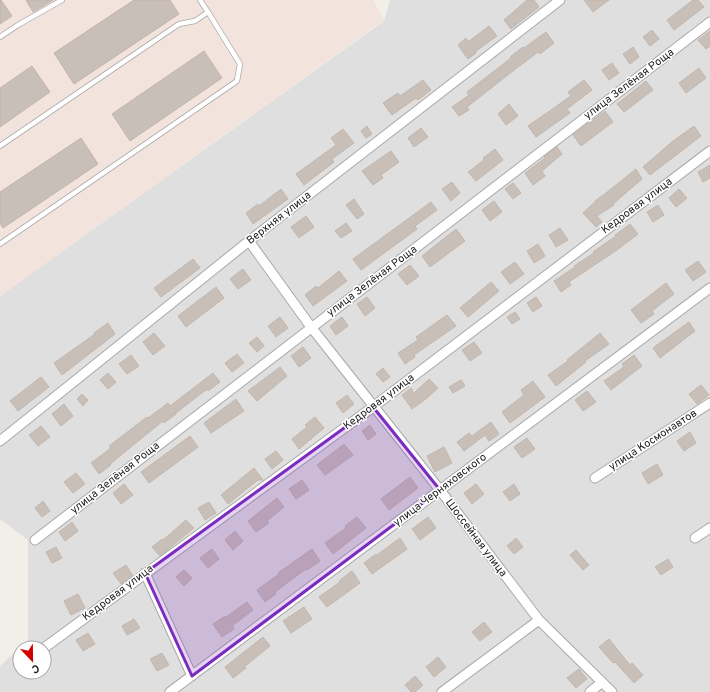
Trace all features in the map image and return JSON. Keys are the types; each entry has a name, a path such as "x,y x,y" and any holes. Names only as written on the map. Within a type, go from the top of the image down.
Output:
{"street":[{"name":"Верхняя улица","path":"0,441 249,241 560,0"},
{"name":"улица Зелёная Роща","path":"35,540 710,22"},
{"name":"Кедровая улица","path":"52,642 373,407 710,151"},
{"name":"Шоссейная улица","path":"249,241 311,327 440,490 539,620 601,683 612,692"},
{"name":"улица Черняховского","path":"170,692 710,288"},
{"name":"улица Космонавтов","path":"595,478 710,403"},
{"path":"695,538 710,528"},
{"path":"145,573 192,676"},
{"path":"442,692 539,620"},
{"path":"590,692 601,683"}],"lane":[{"path":"0,37 18,24 62,0"},
{"path":"0,244 237,81 240,64 200,0"},
{"path":"0,146 179,24 195,21 208,12"}],"highlighted area":[{"path":"373,407 440,490 192,676 145,573"}],"shaded area":[{"path":"0,0 373,0 384,20 0,296"},
{"path":"390,0 710,0 710,692 0,692 0,666 12,655 12,680 52,680 52,640 28,640 28,540 0,519 0,296 384,21"}],"building":[{"path":"0,0 12,16 0,24"},
{"path":"26,0 53,0 33,12"},
{"path":"134,0 170,0 179,14 74,84 54,53"},
{"path":"527,0 534,0 539,7 511,29 504,20"},
{"path":"584,0 609,0 593,12"},
{"path":"693,0 698,0 704,7 674,30 667,20"},
{"path":"489,26 497,36 476,51 476,53 468,59 458,45 466,38 468,42"},
{"path":"652,30 659,39 650,46 643,37"},
{"path":"710,31 710,46 706,49 698,40"},
{"path":"546,32 554,43 540,54 538,52 509,74 467,107 469,110 459,116 452,107 469,95 467,92 523,47 524,48"},
{"path":"633,47 639,57 630,64 623,54"},
{"path":"204,51 222,78 130,141 112,114"},
{"path":"612,63 619,73 609,80 602,70"},
{"path":"32,66 50,92 0,127 0,88"},
{"path":"699,68 706,78 686,93 679,83"},
{"path":"423,80 431,90 418,100 416,98 392,115 383,103 398,93 400,96"},
{"path":"584,80 592,90 567,109 570,113 536,137 528,126 571,96 568,92"},
{"path":"646,81 653,90 624,112 617,104"},
{"path":"509,104 518,116 506,125 498,114"},
{"path":"605,111 613,122 581,146 573,135"},
{"path":"367,126 372,134 366,138 361,131"},
{"path":"694,126 701,136 650,175 643,167 673,141"},
{"path":"421,128 428,137 414,147 408,138"},
{"path":"343,129 354,143 332,159 334,162 304,185 296,174 336,145 331,138"},
{"path":"81,138 98,164 3,228 0,223 0,192"},
{"path":"557,147 562,154 542,171 545,176 533,185 525,173"},
{"path":"495,149 503,160 476,181 468,172 484,160 483,158"},
{"path":"391,151 399,162 381,175 383,178 373,185 362,171"},
{"path":"710,165 710,178 703,182 698,172"},
{"path":"636,169 642,179 613,204 614,205 597,216 602,222 596,227 583,213 595,201"},
{"path":"452,182 460,193 451,201 442,189"},
{"path":"513,183 521,193 513,199 505,189"},
{"path":"281,189 288,199 253,224 246,213 258,204 259,206"},
{"path":"679,189 687,198 676,207 669,198"},
{"path":"354,199 364,214 357,219 346,205"},
{"path":"494,201 502,212 490,221 482,210"},
{"path":"431,202 437,210 415,226 417,229 361,270 353,259"},
{"path":"658,205 664,215 653,222 647,212"},
{"path":"306,216 314,227 299,238 291,227"},
{"path":"346,223 352,231 341,238 335,231"},
{"path":"630,224 638,234 569,282 571,285 561,292 554,281 594,253 593,252"},
{"path":"560,228 568,240 556,247 549,235"},
{"path":"456,229 465,241 430,267 422,256"},
{"path":"538,244 545,256 534,263 527,251"},
{"path":"193,259 200,268 161,297 154,288"},
{"path":"698,261 706,272 693,281 685,270"},
{"path":"515,262 524,274 510,284 501,272"},
{"path":"410,265 419,276 407,285 398,274"},
{"path":"243,269 251,280 238,289 230,279"},
{"path":"339,271 347,281 313,306 305,295 316,286 318,288"},
{"path":"491,282 499,291 468,317 460,308"},
{"path":"666,283 674,294 652,311 654,314 641,323 631,310"},
{"path":"216,287 224,298 186,327 178,316"},
{"path":"367,297 375,308 365,316 357,304"},
{"path":"536,297 542,306 533,312 527,303"},
{"path":"515,312 520,319 512,324 507,317"},
{"path":"447,315 456,326 414,355 415,357 405,364 398,353 418,340 416,337"},
{"path":"280,317 288,328 276,337 268,326"},
{"path":"342,317 348,326 336,335 330,326"},
{"path":"689,322 695,331 660,358 653,348"},
{"path":"108,323 115,334 62,375 54,363"},
{"path":"154,333 165,346 153,355 143,342"},
{"path":"600,333 609,344 585,361 586,362 556,386 548,375 568,361 567,360"},
{"path":"257,337 264,346 257,352 249,343"},
{"path":"474,342 482,353 470,361 462,350"},
{"path":"303,347 311,358 299,367 291,356"},
{"path":"237,354 244,363 232,372 225,363"},
{"path":"131,355 139,366 127,374 119,364"},
{"path":"634,355 642,366 611,390 604,381 624,367 622,364"},
{"path":"280,367 287,376 257,401 248,391"},
{"path":"383,368 390,377 383,382 376,374"},
{"path":"108,373 116,382 108,389 100,380"},
{"path":"213,373 220,382 208,391 207,389 164,423 163,421 99,474 91,463 111,448 109,446 168,403 170,406"},
{"path":"41,377 49,387 18,411 10,401"},
{"path":"429,379 438,388 412,409 402,395 411,388 414,393"},
{"path":"461,380 465,386 453,393 449,387"},
{"path":"533,381 545,397 510,423 502,412 524,395 521,390"},
{"path":"701,385 709,395 697,404 689,394"},
{"path":"587,391 596,402 583,411 575,400"},
{"path":"82,394 88,400 83,406 77,399"},
{"path":"347,395 354,404 343,413 336,403"},
{"path":"236,399 244,411 211,433 204,423"},
{"path":"64,404 73,416 61,426 52,414"},
{"path":"315,417 324,428 299,449 292,439 307,427 305,425"},
{"path":"491,422 499,434 489,441 485,435 464,451 457,442 469,433 472,436"},
{"path":"370,425 376,434 368,440 362,431"},
{"path":"41,426 50,437 38,446 29,435"},
{"path":"690,432 696,443 684,451 677,441"},
{"path":"190,436 198,447 149,483 141,472"},
{"path":"527,438 535,449 522,458 514,447"},
{"path":"344,444 353,455 325,475 317,465"},
{"path":"444,447 452,463 435,472 427,456"},
{"path":"276,451 283,460 272,469 265,459"},
{"path":"657,464 663,475 648,484 642,473"},
{"path":"254,468 263,480 258,480 228,504 221,495"},
{"path":"76,473 85,484 73,493 64,482"},
{"path":"410,477 418,488 389,510 381,499"},
{"path":"302,480 309,490 296,499 289,489"},
{"path":"124,484 133,495 121,504 113,493"},
{"path":"476,484 484,494 472,504 464,493"},
{"path":"514,484 520,494 510,501 503,492"},
{"path":"277,498 284,507 267,521 269,523 256,532 248,521"},
{"path":"43,501 50,511 42,517 35,508"},
{"path":"209,502 216,513 205,520 198,508"},
{"path":"357,517 366,528 333,554 325,543 346,528 345,526"},
{"path":"428,517 436,528 420,540 412,529"},
{"path":"186,520 194,528 160,556 152,547 162,539 163,540"},
{"path":"72,522 78,531 65,541 59,532"},
{"path":"235,531 243,541 233,550 225,540"},
{"path":"400,538 407,549 372,574 364,563"},
{"path":"516,538 523,547 514,554 507,546"},
{"path":"56,547 62,558 52,563 46,552"},
{"path":"212,549 219,559 208,568 200,558"},
{"path":"312,549 320,561 307,570 306,569 275,592 276,594 265,602 257,590"},
{"path":"576,550 589,565 583,570 570,555"},
{"path":"668,559 673,567 661,575 655,567"},
{"path":"126,565 133,576 121,584 113,573"},
{"path":"184,570 192,578 184,586 176,577"},
{"path":"352,571 360,583 327,607 319,597 340,582 339,581"},
{"path":"78,594 85,608 71,615 64,601"},
{"path":"247,602 253,610 232,626 234,629 222,637 213,624"},
{"path":"304,607 312,619 291,633 283,621"},
{"path":"134,619 140,628 127,635 122,626"},
{"path":"484,622 492,632 480,641 472,632"},
{"path":"88,633 95,644 83,651 76,640"},
{"path":"263,637 270,646 233,678 225,667"},
{"path":"609,639 630,665 632,663 643,675 634,683 599,647"},
{"path":"162,653 169,665 157,671 150,659"},
{"path":"438,657 446,667 434,677 426,667"},
{"path":"579,669 587,679 576,688 567,678"},
{"path":"415,676 423,685 415,692 411,692 405,685"}]}
